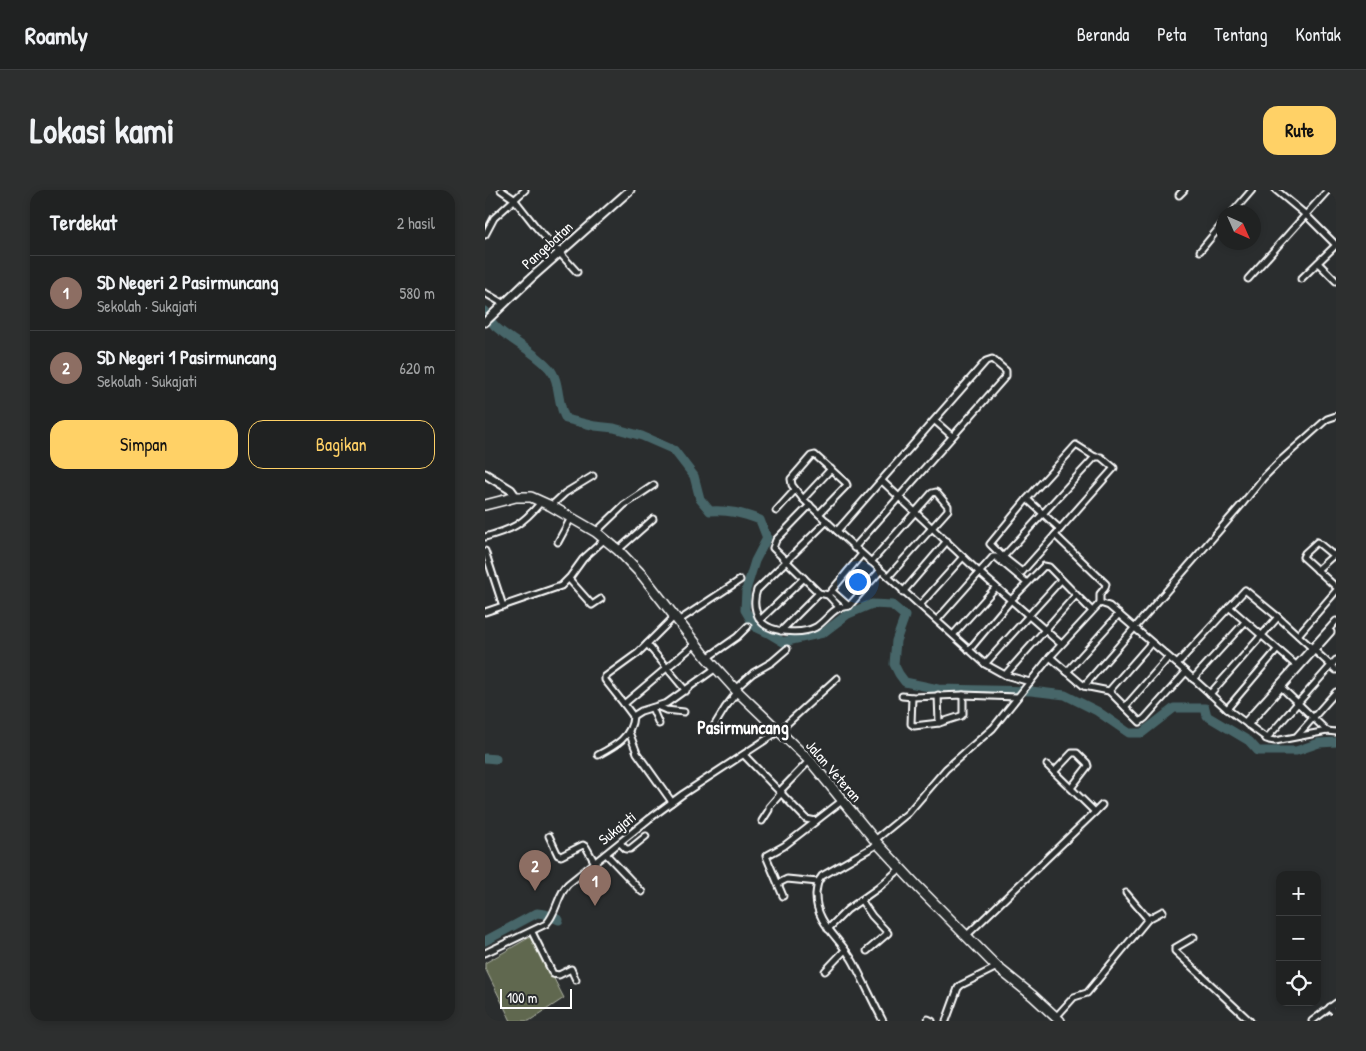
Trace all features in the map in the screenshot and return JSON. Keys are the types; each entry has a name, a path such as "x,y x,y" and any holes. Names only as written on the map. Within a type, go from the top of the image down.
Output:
{"highway":[{"name":"Jalan Veteran","path":"485,505 527,496 551,506 597,532 618,550 643,576 707,658 809,761 901,868 997,967 1058,1019"}],"street":[{"path":"501,190 514,199 536,227 577,272"},
{"path":"485,235 494,218 525,190"},
{"name":"Pangebatan","path":"485,322 559,252 630,190"},
{"path":"1179,195 1184,190"},
{"path":"1239,205 1252,190"},
{"path":"1276,190 1306,215 1336,245 1301,279"},
{"path":"1248,279 1328,190"},
{"path":"1200,251 1216,232"},
{"path":"1318,262 1336,281"},
{"path":"485,293 501,306"},
{"path":"837,532 988,359 992,359 1006,372 1006,376 854,548"},
{"path":"1084,686 1264,477 1327,419 1336,416"},
{"path":"935,421 952,436"},
{"path":"1075,446 1079,446 1095,457 1101,457 1112,467 1113,471 1022,572 1003,557 991,545 991,542 1027,499 1075,446"},
{"path":"819,514 847,485 815,455 811,456 790,482 803,499 854,548 985,664 1029,684"},
{"path":"1003,557 1095,457"},
{"path":"803,499 831,469"},
{"path":"485,474 511,490 516,497"},
{"path":"551,506 565,494 593,476"},
{"path":"882,481 995,587 1061,644"},
{"path":"597,532 624,505 654,485"},
{"path":"776,511 795,490"},
{"path":"871,562 932,493 936,492 949,508 888,578"},
{"path":"1027,499 1060,529"},
{"path":"485,537 517,526 541,502"},
{"path":"810,506 773,544 775,550 785,561 819,593"},
{"path":"558,542 571,518"},
{"path":"618,550 653,519"},
{"path":"827,521 757,590 754,602 757,615 767,628 797,631 815,627 839,607 849,606 880,571"},
{"path":"1055,535 1106,584 1100,594 1100,603"},
{"path":"485,612 561,586 569,579 583,559 605,539"},
{"path":"903,592 947,541"},
{"path":"1297,635 1335,586 1317,570 1303,557 1315,542 1335,554 1317,570"},
{"path":"485,551 503,606"},
{"path":"830,593 862,554"},
{"path":"937,620 990,558 995,556 1027,583"},
{"path":"920,605 963,557"},
{"path":"969,650 1011,600 1046,566 1091,610"},
{"path":"760,620 804,578"},
{"path":"569,579 592,605 601,599"},
{"path":"633,716 608,685 605,677 676,619 741,580"},
{"path":"985,664 1061,580"},
{"path":"953,635 995,587"},
{"path":"1177,664 1245,590 1279,617 1336,670"},
{"path":"781,630 819,593 830,593 849,606"},
{"path":"830,593 839,607"},
{"path":"1005,674 1076,595"},
{"path":"883,1021 853,962 820,916 817,906 818,882 829,871 877,842 908,813 945,769 993,728 1061,644 1091,610 1100,603 1106,604 1119,614 1227,709 1266,739 1275,741 1331,732 1336,725"},
{"path":"1229,607 1298,667"},
{"path":"1067,672 1119,614"},
{"path":"1210,694 1279,617"},
{"path":"1247,724 1336,621"},
{"path":"1193,679 1245,622"},
{"path":"1313,649 1336,625"},
{"path":"707,658 737,637 748,626"},
{"path":"1109,692 1151,643"},
{"path":"647,644 686,690"},
{"path":"624,704 695,644"},
{"path":"714,726 737,690 753,673 772,662 787,649"},
{"path":"1227,709 1277,650"},
{"path":"1051,657 1084,686 1109,692 1142,722 1186,672"},
{"path":"1125,707 1168,658"},
{"path":"1266,739 1336,660"},
{"path":"1247,724 1282,688 1298,667"},
{"path":"633,716 667,703 717,668"},
{"name":"Sukajati","path":"485,953 546,924 566,886 672,802 779,731 837,678"},
{"path":"1282,688 1313,718 1331,732"},
{"path":"1297,736 1336,692"},
{"path":"938,695 939,723"},
{"path":"902,696 963,695 1018,697"},
{"path":"911,697 911,725 939,723 962,715 963,695"},
{"path":"655,707 684,712"},
{"path":"655,707 659,724"},
{"path":"598,755 613,747 629,732 633,716"},
{"path":"629,732 637,753 672,802"},
{"path":"1054,772 1072,753 1077,753 1088,764 1071,788"},
{"path":"744,755 803,817 816,822"},
{"path":"762,821 769,807 809,761"},
{"path":"1047,765 1095,812"},
{"path":"783,896 766,856 784,846 843,800"},
{"path":"966,936 1102,805"},
{"path":"549,836 558,855 561,856 583,845 595,863"},
{"path":"620,843 626,849 630,849 646,836"},
{"path":"606,854 642,892"},
{"path":"828,929 847,910 901,868"},
{"path":"779,883 787,879 818,882"},
{"path":"1127,893 1148,918"},
{"path":"861,900 872,916 888,932 867,951"},
{"path":"1058,1019 1074,997 1087,993 1148,918 1163,911"},
{"path":"532,932 553,974 559,975 571,969 576,980"},
{"path":"1194,937 1175,948 1175,952 1250,1021"},
{"path":"825,971 845,950"},
{"path":"946,1021 958,988 997,967"},
{"path":"1312,1021 1336,1003"},
{"path":"1330,1007 1336,1014"}],"green space":[{"path":"532,936 564,998 529,1021 511,1021 485,968 485,963"}],"waterway":[{"path":"485,311 496,327 537,357 553,373 566,419 595,426 614,428 642,436 674,450 694,476 700,499 710,511 735,512 760,520 767,538 755,561 746,590 745,610 755,627 783,642 823,633 848,614 872,604 892,605 905,616 896,641 894,664 905,682 938,689 1031,691 1065,695 1097,711 1129,733 1142,733 1174,708 1205,708 1207,716 1249,741 1258,751 1296,751 1319,743 1336,742"},
{"path":"485,758 496,759"},
{"path":"485,941 537,913 559,920"}],"place":[{"name":"SD Negeri 1 Pasirmuncang","path":"535,891"},
{"name":"SD Negeri 2 Pasirmuncang","path":"595,906"}],"district":[{"name":"Pasirmuncang","path":"743,727"}]}
